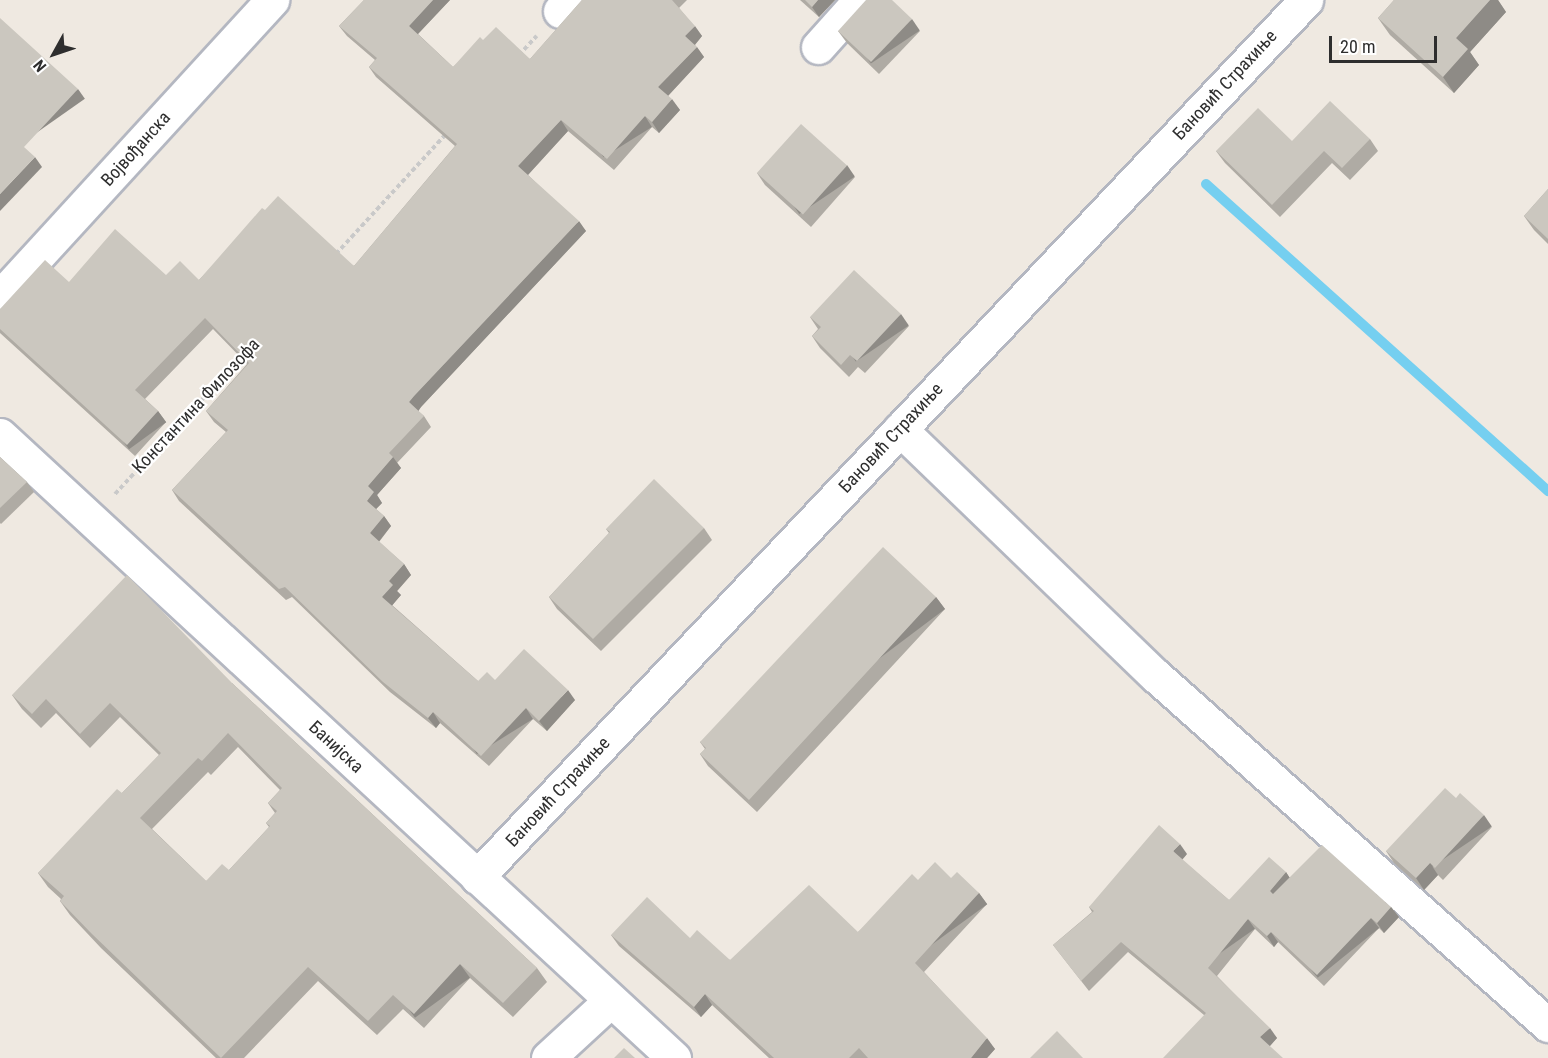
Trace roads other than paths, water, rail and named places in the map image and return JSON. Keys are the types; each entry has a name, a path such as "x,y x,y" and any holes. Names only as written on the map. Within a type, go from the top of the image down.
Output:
{"street":[{"name":"Војвођанска","path":"0,297 272,0"},
{"path":"818,47 860,0"},
{"name":"Бановић Страхиње","path":"477,877 1306,0"},
{"path":"900,429 1156,676 1548,1025"},
{"name":"Банијска","path":"0,435 90,521 674,1058"},
{"path":"548,1058 610,1001"}],"waterway":[{"path":"1206,184 1548,491"}]}
